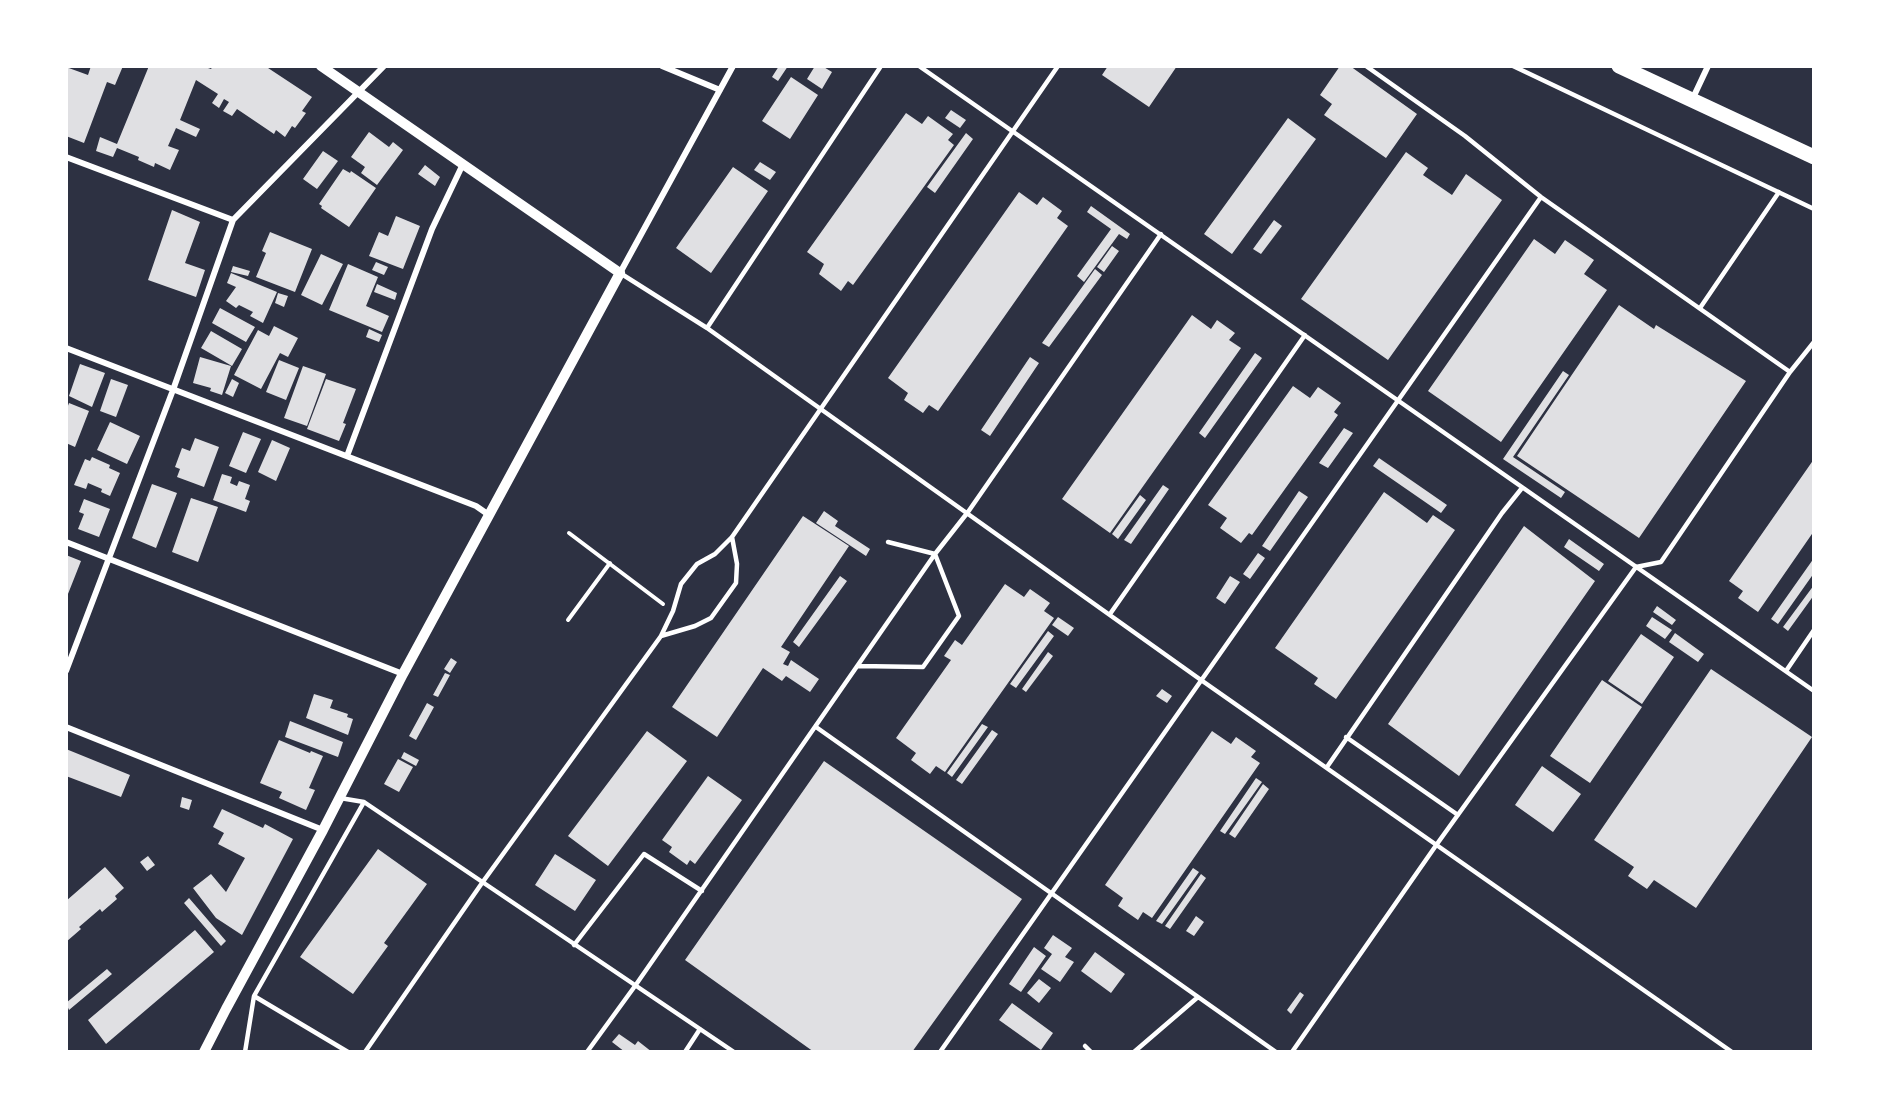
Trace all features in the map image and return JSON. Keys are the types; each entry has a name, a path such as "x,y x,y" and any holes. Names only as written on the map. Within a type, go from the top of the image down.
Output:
{"main road":[{"path":"1619,66 1814,157"}],"street":[{"path":"321,66 620,273"},
{"path":"66,671 173,390 233,220 384,66"},
{"path":"662,66 720,90"},
{"path":"204,1052 340,798 403,674 733,66"},
{"path":"1692,100 1708,66"},
{"path":"66,157 233,220"},
{"path":"347,456 432,229 463,164"},
{"path":"66,348 476,506 489,515"},
{"path":"66,542 403,674"},
{"path":"66,727 323,830"}],"lane":[{"path":"707,328 881,66"},
{"path":"919,66 1814,691"},
{"path":"365,1052 482,883 661,636 673,611 681,584 697,564 715,554 732,537 1058,66"},
{"path":"1366,66 1465,136 1540,197 1790,372"},
{"path":"1513,66 1814,209"},
{"path":"1700,308 1779,192"},
{"path":"940,1052 1540,197"},
{"path":"586,1052 635,987 935,554 968,513 1161,234"},
{"path":"620,273 707,328 1201,680 1732,1052"},
{"path":"1110,614 1305,335"},
{"path":"1292,1052 1437,844 1636,567 1661,562 1790,372 1814,342"},
{"path":"1327,767 1502,513 1522,488"},
{"path":"661,636 695,626 711,618 736,583 732,537"},
{"path":"888,542 935,554"},
{"path":"858,666 922,667 958,616 935,554"},
{"path":"1786,671 1814,630"},
{"path":"816,727 1276,1052"},
{"path":"1346,737 1458,815"},
{"path":"340,798 364,802 734,1052"},
{"path":"245,1052 254,996 364,802"},
{"path":"574,945 644,854 702,891"},
{"path":"254,996 348,1052"},
{"path":"1134,1052 1198,997"},
{"path":"685,1052 700,1029"},
{"path":"1085,1046 1091,1052"}],"path":[{"path":"569,533 673,611"},
{"path":"568,620 610,563"}],"building":[{"path":"91,66 123,66 115,85 107,82 84,143 66,136 66,67 88,75"},
{"path":"149,66 209,66 208,68 211,69 213,66 265,66 312,97 302,111 306,113 295,128 292,126 285,137 276,130 274,134 237,109 232,116 223,111 229,102 224,99 219,108 212,103 218,94 196,80 180,120 200,129 196,137 176,128 168,146 179,150 170,170 155,163 154,167 138,160 139,157 117,148 113,157 96,151 100,137 117,144"},
{"path":"779,66 788,66 778,81 772,77"},
{"path":"815,66 822,66 832,72 822,89 807,79"},
{"path":"1108,66 1177,66 1149,107 1102,75"},
{"path":"1340,66 1350,66 1417,114 1386,158 1324,115 1332,104 1320,95"},
{"path":"791,77 818,95 790,139 762,121"},
{"path":"951,110 966,120 960,128 945,118"},
{"path":"906,113 922,124 928,116 953,134 948,140 954,145 853,285 848,281 841,291 819,274 824,264 807,252"},
{"path":"1288,118 1316,139 1232,254 1204,234"},
{"path":"369,132 389,147 393,142 403,150 377,185 361,173 365,167 351,157"},
{"path":"966,133 973,139 935,193 927,187"},
{"path":"323,151 338,161 317,189 303,179"},
{"path":"1406,152 1428,168 1423,175 1452,195 1466,174 1502,200 1388,360 1301,299"},
{"path":"760,162 776,172 770,180 754,170"},
{"path":"425,165 440,177 435,186 418,174"},
{"path":"733,167 768,191 711,273 676,248"},
{"path":"343,169 350,173 351,171 376,188 349,227 321,208 319,204"},
{"path":"1019,192 1037,205 1043,197 1062,211 1057,218 1068,226 938,411 929,405 923,413 904,400 908,393 888,378"},
{"path":"1091,206 1130,234 1127,239 1119,234 1084,282 1077,276 1111,229 1087,212"},
{"path":"172,210 200,222 185,263 205,270 196,297 148,280"},
{"path":"396,216 420,226 403,269 369,256 379,232 388,236"},
{"path":"1274,220 1282,226 1261,254 1253,249"},
{"path":"270,232 312,249 295,292 256,277 266,253 262,251"},
{"path":"1534,239 1555,254 1565,240 1594,260 1584,274 1607,290 1501,442 1428,391"},
{"path":"1112,246 1119,251 1104,272 1097,267"},
{"path":"321,254 343,264 322,305 301,295"},
{"path":"376,262 388,267 384,275 372,270"},
{"path":"348,264 378,277 366,306 389,316 382,332 329,310"},
{"path":"233,266 250,271 248,276 231,272"},
{"path":"1095,269 1102,275 1049,347 1042,343"},
{"path":"231,273 277,292 263,323 250,316 253,312 239,305 236,308 226,301 236,287 227,283"},
{"path":"377,284 397,293 395,300 374,292"},
{"path":"278,293 288,296 284,307 275,303"},
{"path":"1619,305 1654,329 1656,325 1746,381 1639,538 1517,456"},
{"path":"220,308 255,327 246,342 212,323"},
{"path":"1192,315 1211,329 1217,320 1235,333 1229,340 1241,348 1110,533 1062,499"},
{"path":"274,326 298,338 288,357 280,353 261,389 234,375 258,330 269,336"},
{"path":"369,329 382,335 379,342 366,337"},
{"path":"211,331 242,349 232,366 201,348"},
{"path":"1255,353 1262,358 1205,438 1199,433"},
{"path":"200,357 231,366 222,395 210,391 211,388 193,383"},
{"path":"1030,357 1039,363 990,436 981,430"},
{"path":"279,360 299,368 286,400 266,392"},
{"path":"80,364 105,373 92,407 69,396"},
{"path":"303,366 326,374 307,426 284,418"},
{"path":"1563,371 1569,375 1513,457 1565,492 1561,498 1503,459"},
{"path":"111,379 128,385 116,417 100,411"},
{"path":"232,379 239,383 233,397 225,393"},
{"path":"326,379 356,389 339,441 307,429"},
{"path":"1293,386 1310,398 1318,387 1341,403 1334,412 1338,415 1252,535 1249,533 1241,543 1220,528 1227,518 1208,505"},
{"path":"69,403 89,411 75,447 66,443 66,411"},
{"path":"110,422 140,436 127,464 97,450"},
{"path":"1344,428 1353,433 1328,468 1319,463"},
{"path":"243,432 261,439 246,473 229,466"},
{"path":"195,438 219,447 204,487 177,477 180,469 175,467 182,448 190,451"},
{"path":"272,440 290,448 276,481 258,472"},
{"path":"92,457 110,465 109,468 120,473 110,496 101,492 102,489 88,483 86,489 74,485 85,459 90,461"},
{"path":"1379,458 1447,505 1441,513 1373,466"},
{"path":"1814,459 1814,531 1758,612 1738,598 1743,591 1729,581"},
{"path":"222,474 232,477 230,483 237,486 239,481 250,485 245,499 250,501 246,512 213,500"},
{"path":"152,484 177,493 156,548 132,538"},
{"path":"1163,485 1169,489 1131,544 1124,540"},
{"path":"1299,491 1308,497 1270,551 1262,546"},
{"path":"1384,492 1427,523 1433,515 1455,530 1336,699 1314,684 1318,678 1275,648"},
{"path":"1140,495 1146,500 1118,539 1112,534"},
{"path":"191,498 218,507 198,562 172,552"},
{"path":"84,499 110,509 99,537 78,529 84,514 79,512"},
{"path":"824,511 838,521 835,526 870,549 866,556 816,523"},
{"path":"803,516 849,546 781,647 790,652 783,664 788,666 791,660 819,679 810,692 786,676 782,681 763,668 717,737 672,707"},
{"path":"1524,526 1595,581 1459,776 1388,724"},
{"path":"1569,539 1604,564 1599,571 1564,547"},
{"path":"1258,553 1265,558 1250,579 1243,574"},
{"path":"66,555 81,561 66,599"},
{"path":"1814,558 1814,573 1778,624 1771,619"},
{"path":"840,576 847,581 799,647 793,642"},
{"path":"1230,576 1240,582 1225,604 1216,598"},
{"path":"1005,584 1024,597 1030,589 1050,603 1044,611 1054,618 945,772 936,766 930,774 911,760 916,753 896,738 951,660 944,656 955,640 962,645"},
{"path":"1814,585 1814,595 1788,631 1783,627"},
{"path":"1657,606 1676,620 1672,625 1653,612"},
{"path":"1058,617 1074,628 1068,636 1052,625"},
{"path":"1652,617 1672,630 1665,639 1646,626"},
{"path":"1048,631 1054,636 1016,688 1010,684"},
{"path":"1675,633 1704,654 1698,662 1669,642"},
{"path":"1641,634 1674,657 1642,704 1608,681"},
{"path":"1048,652 1053,656 1026,692 1022,689"},
{"path":"451,658 457,662 450,673 444,669"},
{"path":"1711,669 1812,737 1696,908 1654,880 1647,889 1628,876 1634,867 1594,840"},
{"path":"445,673 450,675 438,697 433,695"},
{"path":"1602,680 1642,707 1590,783 1550,756"},
{"path":"1162,689 1172,696 1167,703 1156,696"},
{"path":"314,694 333,700 330,708 348,714 347,717 353,719 348,735 306,718"},
{"path":"427,703 434,707 416,740 409,736"},
{"path":"290,721 343,742 338,757 285,737"},
{"path":"982,724 988,727 952,777 947,773"},
{"path":"992,730 998,734 962,784 956,780"},
{"path":"647,731 687,761 608,866 568,836"},
{"path":"1212,731 1231,744 1236,737 1256,751 1251,757 1260,763 1152,918 1143,912 1138,920 1118,906 1123,898 1105,885"},
{"path":"279,740 323,756 309,788 315,790 306,810 279,798 282,792 260,783"},
{"path":"66,749 130,775 121,797 66,776"},
{"path":"404,752 419,760 416,766 401,758"},
{"path":"398,759 413,767 399,792 384,784"},
{"path":"824,761 1022,899 912,1052 814,1052 685,960"},
{"path":"1542,766 1581,794 1553,832 1515,805"},
{"path":"708,776 742,800 695,864 690,860 687,865 669,852 672,847 662,840"},
{"path":"1256,778 1262,782 1225,834 1220,831"},
{"path":"1263,784 1269,789 1235,838 1229,834"},
{"path":"182,797 192,800 189,810 180,807"},
{"path":"222,809 263,828 265,824 293,839 242,935 216,918 193,888 211,874 226,892 245,858 218,844 224,833 213,827"},
{"path":"378,849 427,884 384,943 388,946 353,994 300,957"},
{"path":"555,854 596,880 575,911 535,885"},
{"path":"148,856 155,865 147,871 140,862"},
{"path":"105,867 124,888 115,896 117,899 102,912 100,909 66,942 66,901"},
{"path":"1193,868 1199,872 1162,924 1156,921"},
{"path":"1201,874 1206,878 1170,929 1165,926"},
{"path":"189,898 226,941 221,946 184,903"},
{"path":"1196,916 1204,922 1194,936 1186,931"},
{"path":"195,930 214,952 106,1044 88,1020"},
{"path":"1053,935 1072,948 1065,957 1074,962 1060,982 1041,969 1052,954 1044,948"},
{"path":"1034,947 1046,956 1021,992 1009,984"},
{"path":"1095,952 1125,974 1111,993 1081,971"},
{"path":"107,969 112,974 69,1010 66,1003"},
{"path":"1039,979 1051,988 1039,1003 1027,993"},
{"path":"1300,992 1304,995 1291,1014 1287,1010"},
{"path":"1012,1003 1053,1033 1041,1050 999,1020"},
{"path":"619,1034 635,1045 638,1041 652,1052 625,1052 612,1042"}]}
